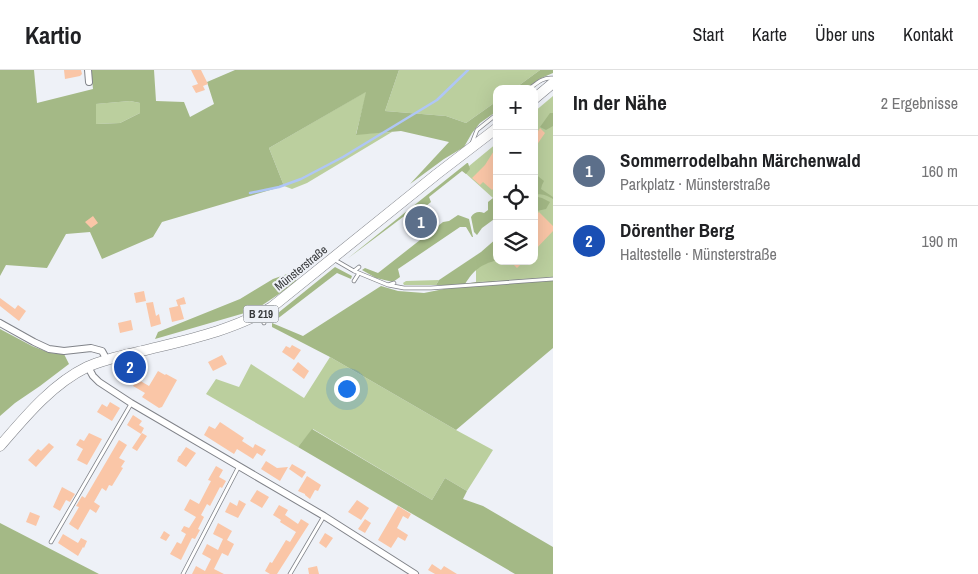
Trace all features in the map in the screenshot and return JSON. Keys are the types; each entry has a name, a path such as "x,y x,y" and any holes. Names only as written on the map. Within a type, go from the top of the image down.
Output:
{"main road":[{"path":"538,96 553,83"},
{"name":"Münsterstraße","path":"0,446 55,388 88,366 261,319 272,307 494,130"}],"street":[{"path":"88,70 90,82"},
{"path":"0,323 49,349 64,351 91,348 102,351 107,360"},
{"path":"88,366 93,376 99,382 131,403 324,516 415,574"}],"lane":[{"path":"534,85 542,79 553,78"},
{"path":"471,148 477,130 493,117"},
{"path":"333,258 359,273 404,288 431,288 553,279"},
{"path":"354,270 359,267"},
{"path":"354,281 359,273"},
{"path":"388,284 394,283"},
{"path":"51,542 131,403"},
{"path":"183,574 239,466"},
{"path":"290,574 324,516"},
{"path":"400,574 404,567"}],"green space":[{"path":"0,70 34,70 37,103 93,89 91,70 154,70 156,101 184,102 190,117 214,104 207,82 235,70 399,70 385,111 446,116 466,123 493,104 493,114 480,123 464,147 410,184 449,142 401,131 356,135 366,92 269,148 284,186 162,222 153,237 102,259 90,232 66,234 47,268 6,265 0,276","holes":["130,101 140,103 140,113 120,123 96,124 96,104"]},
{"path":"399,70 540,70 519,85 493,85 493,104 466,123 446,116 385,111"},
{"path":"540,70 553,70 553,73 531,85 519,85"},
{"path":"367,91 356,134 392,132 307,183 292,189 284,186 269,148"},
{"path":"553,96 553,277 476,282 476,262 493,246 493,265 538,265 538,109"},
{"path":"130,101 140,103 140,113 120,123 96,124 95,104"},
{"path":"550,113 553,113 553,126 546,130 540,127"},
{"path":"493,146 493,198 463,171"},
{"path":"467,163 470,169 466,174 462,171 429,197 431,202 426,206 419,205 347,259"},
{"path":"538,176 544,181 541,189 553,197 553,199 542,194 538,195"},
{"path":"538,197 550,202 546,209 538,211"},
{"path":"493,198 493,220 482,228 477,235 474,232 471,217 475,213 484,213 488,210 488,202"},
{"path":"458,215 469,219 473,237 466,227 460,227 398,269 400,277 393,282 376,278 362,270 365,268 378,273 443,222 449,221"},
{"path":"493,242 493,261 478,269 465,284 553,277 553,348 456,430 330,357 272,327 272,323 303,336 381,286 398,291 424,293 464,285 436,285 439,280 481,252"},
{"path":"335,267 352,276 351,279 337,273 272,323 273,317"},
{"path":"290,273 297,282 255,310 155,339 158,332 240,299 273,279"},
{"path":"439,280 436,285 404,285 403,283 406,281"},
{"path":"0,329 32,346 50,353 64,354 69,364 0,416"},
{"path":"330,357 493,450 467,491 445,478 432,500 313,429 298,447 206,394 216,379 239,387 251,364 304,398"},
{"path":"312,429 432,500 445,478 467,491 463,499 483,506 553,547 553,574 515,574 298,447"},
{"path":"0,523 99,574 0,574"}],"building":[{"path":"64,70 81,70 82,74 65,79"},
{"path":"191,70 201,70 208,84 203,86 205,90 196,93 192,86 198,84"},
{"path":"540,128 545,133 538,143 538,131"},
{"path":"493,152 492,190 483,182 480,185 472,178 485,165"},
{"path":"538,213 553,226 553,231 538,247 538,220"},
{"path":"93,216 98,223 91,228 85,222"},
{"path":"144,291 146,301 136,303 134,293"},
{"path":"184,297 186,304 180,305 184,319 172,322 169,308 178,306 176,300"},
{"path":"0,298 15,309 18,305 26,311 19,321 0,306"},
{"path":"153,302 156,316 159,314 161,324 151,327 146,303"},
{"path":"131,320 133,330 120,333 118,323"},
{"path":"292,345 301,350 294,360 282,352 286,346 290,348"},
{"path":"222,355 227,364 213,371 208,362"},
{"path":"298,362 309,371 304,379 292,370"},
{"path":"158,371 177,380 162,407 159,408 142,397 145,393 133,386 137,379 149,386"},
{"path":"110,402 120,408 112,421 97,412 102,404 107,407"},
{"path":"133,415 142,421 139,425 144,428 141,434 127,425"},
{"path":"220,422 244,438 242,441 253,448 255,444 266,450 262,456 257,453 253,459 237,449 234,454 204,435 209,426 215,429"},
{"path":"89,433 102,439 87,465 77,460 83,449 76,445 80,439 84,441"},
{"path":"142,433 147,436 137,451 132,448"},
{"path":"119,440 127,445 119,458 125,461 121,467 123,468 112,486 109,485 106,491 102,488 94,502 100,506 96,513 90,509 78,530 69,524 79,507 76,506 82,496 85,498"},
{"path":"49,443 54,447 36,467 28,460 38,449 41,451"},
{"path":"186,447 196,453 186,467 177,461"},
{"path":"266,461 277,468 288,467 280,481 261,469"},
{"path":"292,464 306,472 302,478 289,469"},
{"path":"216,466 223,470 219,477 226,481 222,488 220,487 210,506 207,504 201,515 204,517 198,529 200,530 195,539 192,538 181,560 170,554 177,542 181,544 186,534 181,531 184,526 189,528 196,517 184,510 190,499 199,504 211,481 208,480"},
{"path":"307,476 321,485 318,491 315,490 310,499 298,491"},
{"path":"62,487 75,494 70,502 66,500 60,511 53,507"},
{"path":"257,490 269,497 262,508 250,501"},
{"path":"239,500 246,504 238,518 225,512 230,502 237,506"},
{"path":"357,500 369,508 361,520 348,512"},
{"path":"279,505 288,510 285,515 298,524 301,519 309,524 277,574 270,574 265,571 270,562 272,563 286,540 290,542 296,532 273,515"},
{"path":"398,506 411,514 408,519 403,516 397,528 408,535 405,541 398,537 391,548 378,540"},
{"path":"30,512 40,516 36,526 26,522"},
{"path":"365,519 371,523 365,533 358,529"},
{"path":"218,523 232,531 227,540 234,544 228,556 222,553 214,569 224,574 192,574 196,566 205,571 211,559 202,554 207,544 218,550 223,539 213,534"},
{"path":"164,531 170,535 166,541 160,538"},
{"path":"325,533 333,538 326,548 319,543"},
{"path":"63,534 78,543 81,538 87,541 78,556 58,543"},
{"path":"432,564 441,570 444,566 457,574 435,574 428,570"},
{"path":"317,566 319,574 309,574 308,568"}],"waterway":[{"path":"250,193 279,187 301,179 343,157 437,100 468,70"}],"place":[{"name":"Sommerrodelbahn Märchenwald","path":"421,222"},
{"name":"Dörenther Berg","path":"130,367"}]}
